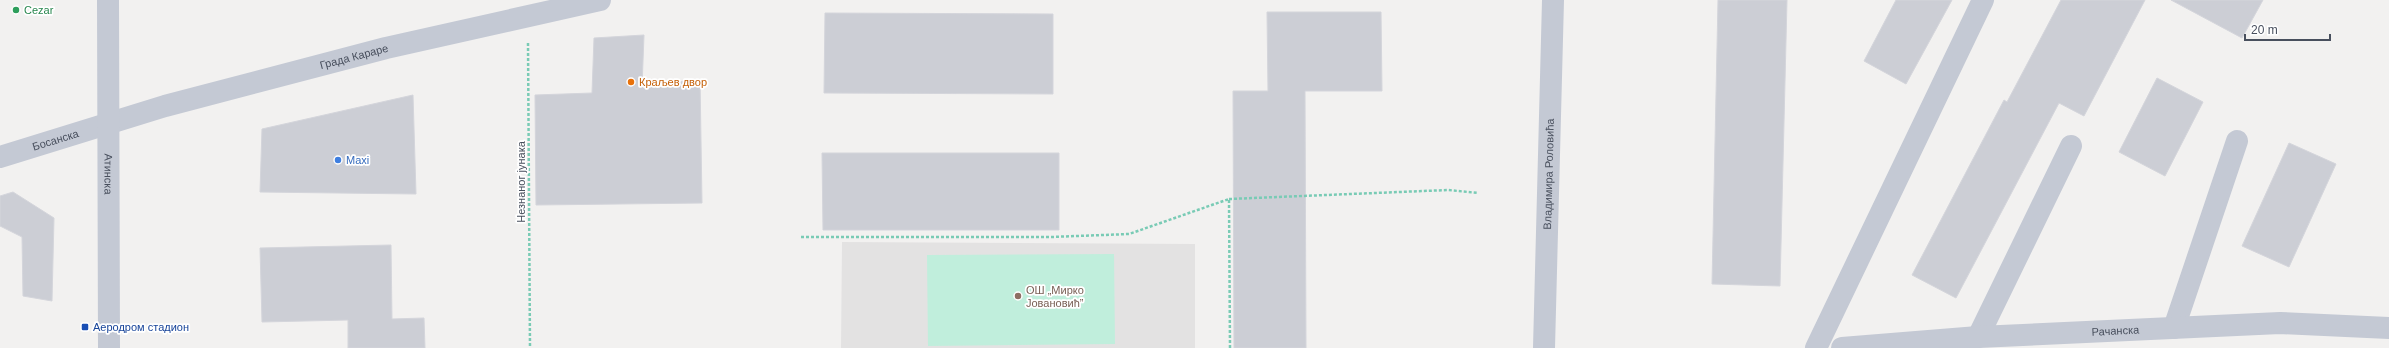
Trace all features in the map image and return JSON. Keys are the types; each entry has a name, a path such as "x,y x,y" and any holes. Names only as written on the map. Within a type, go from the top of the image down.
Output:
{"street":[{"name":"Атинска","path":"108,0 110,122 109,348"},
{"name":"Града Караре","path":"110,122 386,48 600,0"},
{"name":"Владимира Роловића","path":"1544,348 1553,0"},
{"path":"1816,348 1983,0"},
{"name":"Босанска","path":"0,157 110,122"},
{"path":"2174,328 2237,141"},
{"path":"1978,337 2071,146"},
{"name":"Рачанска","path":"1842,348 1978,337 2280,323 2389,328"}],"path":[{"name":"Незнаног јунака","path":"528,16 530,348"},
{"path":"802,237 1051,237 1129,234 1229,199 1448,190 1478,193"},
{"path":"1229,199 1230,348"}],"shaded area":[{"name":"ОШ „Мирко Јовановић”","path":"842,242 1195,244 1195,348 841,348"}],"green space":[{"path":"1114,254 1115,344 928,346 927,255"}],"building":[{"path":"1718,0 1787,0 1780,286 1712,284"},
{"path":"1896,0 1952,0 1906,84 1864,61"},
{"path":"2061,0 2145,0 2084,116 2059,103 1956,298 1912,275 2004,100 2007,102"},
{"path":"2171,0 2263,0 2242,38"},
{"path":"1267,12 1381,12 1382,91 1305,91 1306,348 1234,348 1233,91 1268,91"},
{"path":"825,13 1053,14 1053,94 824,93"},
{"path":"644,35 642,87 700,79 702,203 536,205 535,95 592,93 594,38"},
{"path":"2157,78 2203,102 2165,176 2119,152"},
{"name":"Maxi","path":"413,95 416,194 260,192 262,129"},
{"path":"2289,143 2336,164 2289,267 2242,246"},
{"path":"822,153 1059,153 1059,230 823,230"},
{"path":"13,192 54,218 52,301 23,296 22,237 0,226 0,196"},
{"path":"391,245 392,319 424,318 425,348 348,348 348,320 262,322 260,248"}],"place":[{"name":"Cezar","path":"16,10"},
{"name":"Краљев двор","path":"631,82"},
{"name":"Maxi","path":"338,160"},
{"name":"ОШ „Мирко Јовановић”","path":"1018,296"},
{"name":"Аеродром стадион","path":"85,327"}]}
